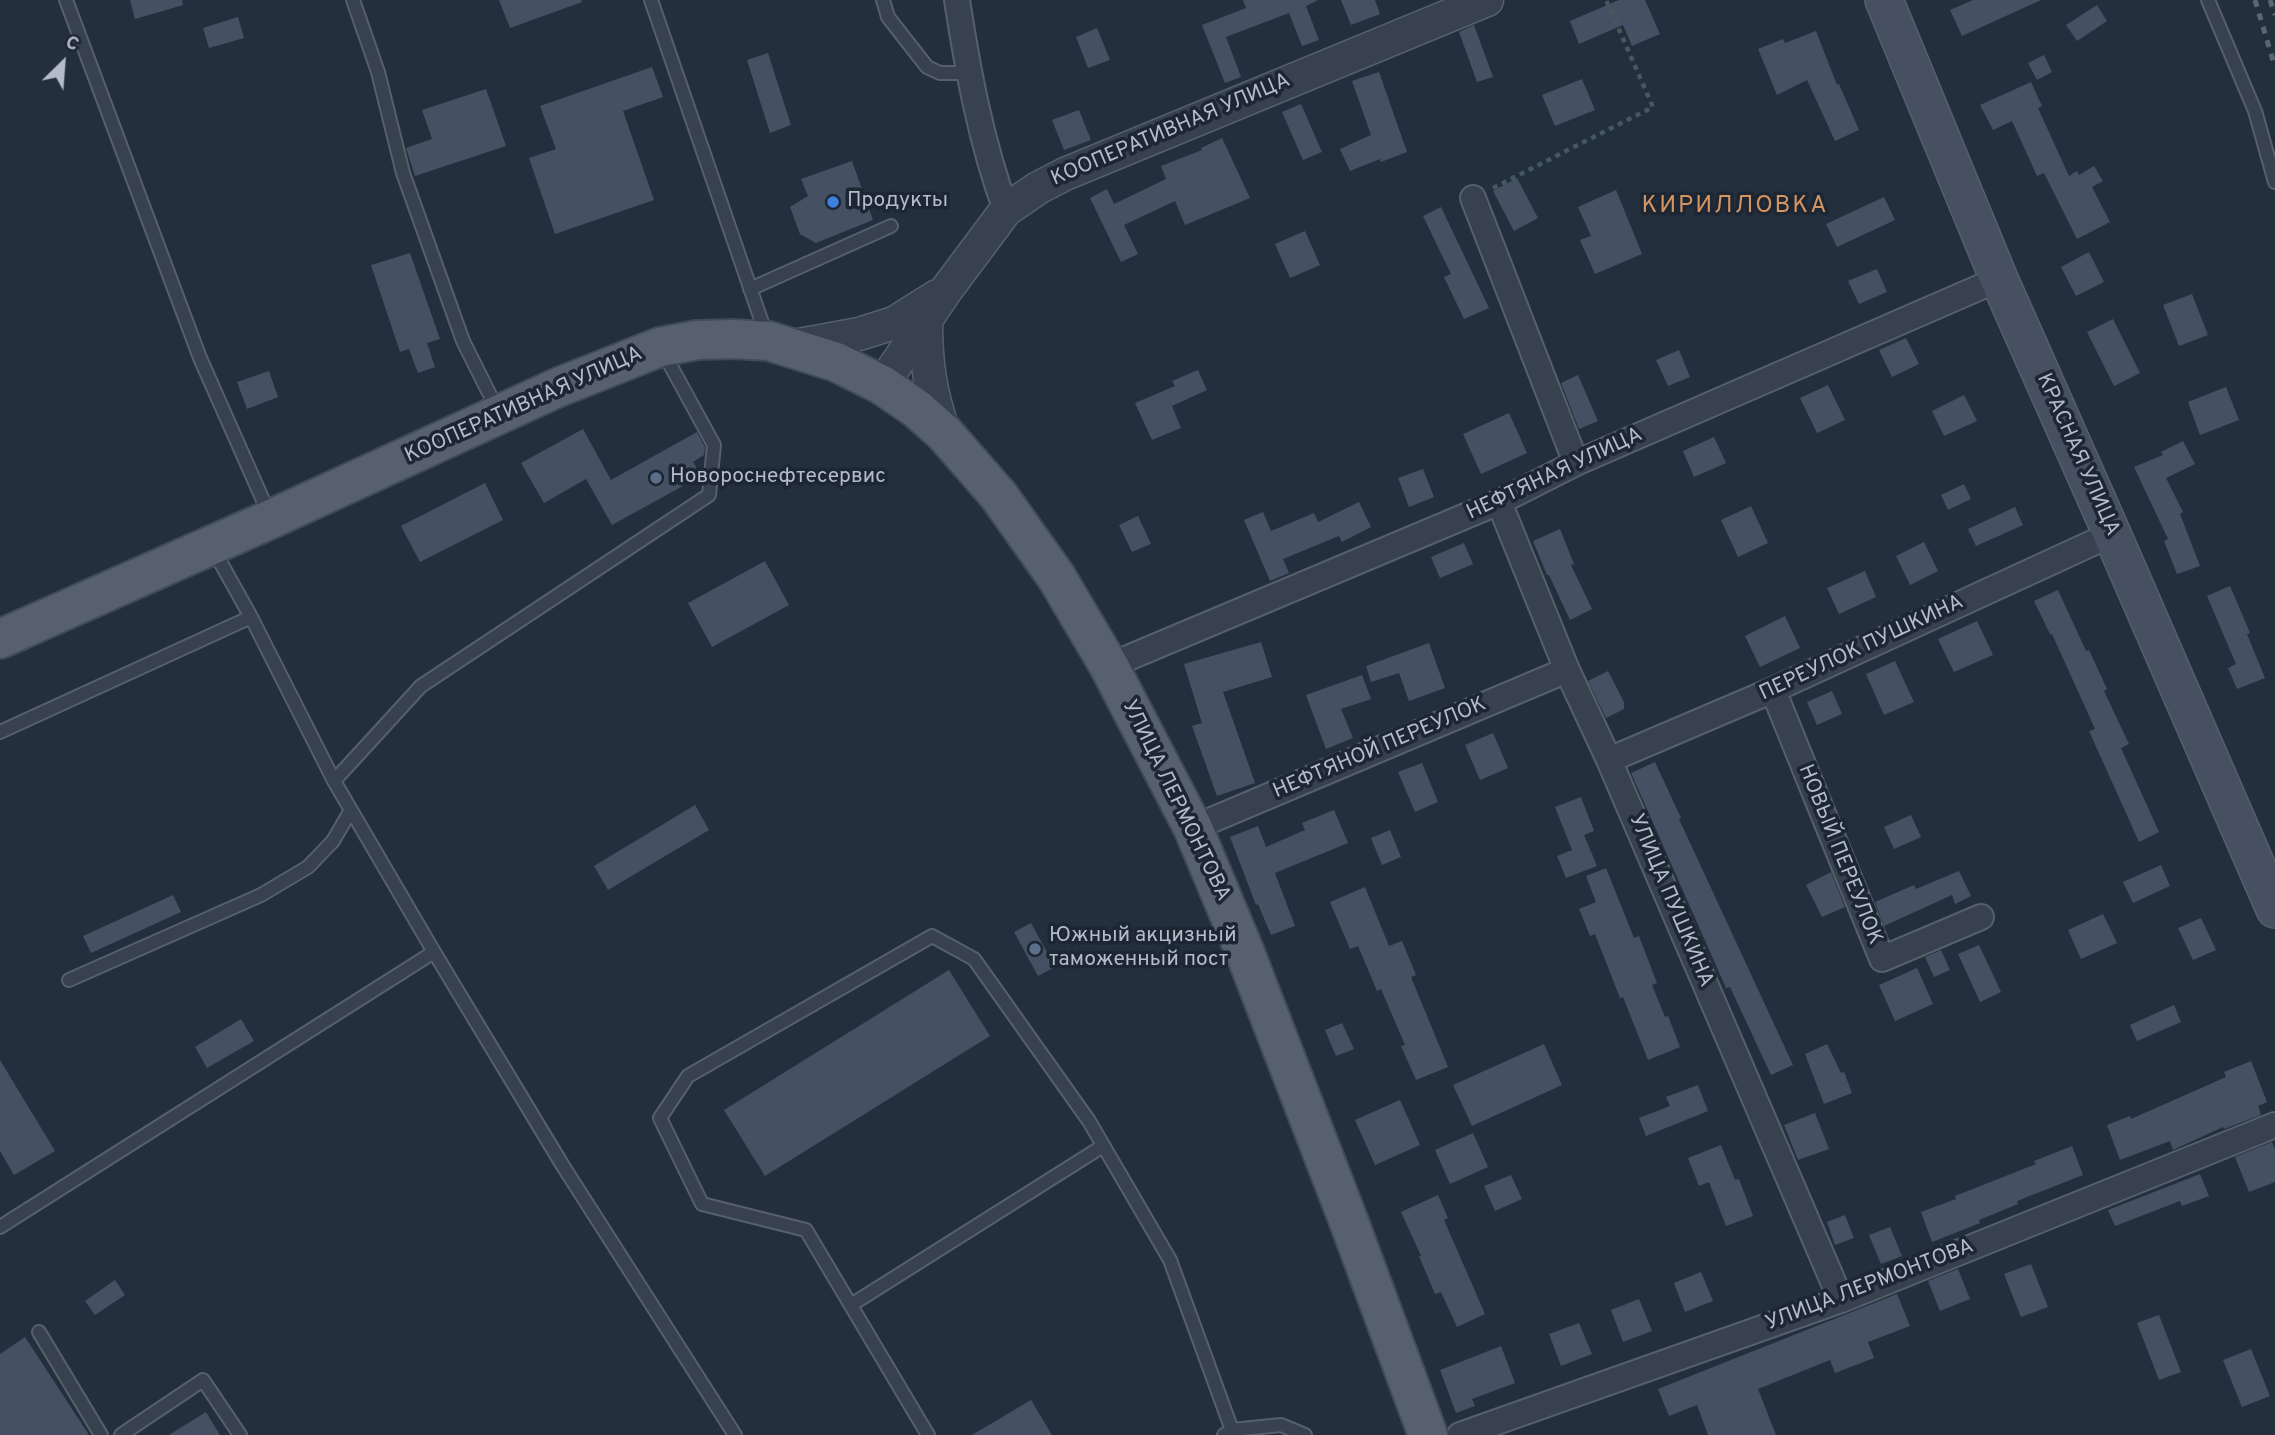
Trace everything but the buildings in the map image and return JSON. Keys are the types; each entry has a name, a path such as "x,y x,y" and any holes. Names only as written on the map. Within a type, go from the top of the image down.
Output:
{"main road":[{"name":"КРАСНАЯ УЛИЦА","path":"1884,0 1999,279 2112,534 2265,858 2275,909"},
{"name":"КООПЕРАТИВНАЯ УЛИЦА","path":"0,639 499,414 660,347 697,340 734,338 778,344 836,362 881,385"},
{"name":"УЛИЦА ЛЕРМОНТОВА","path":"881,385 918,409 944,433 999,496 1056,578 1109,666 1193,828 1244,950 1428,1435"}],"street":[{"path":"957,0 969,73 994,178 1006,210"},
{"name":"КООПЕРАТИВНАЯ УЛИЦА","path":"881,385 1006,210 1038,188 1065,174 1487,0"},
{"path":"1474,198 1576,463"},
{"name":"НЕФТЯНАЯ УЛИЦА","path":"1109,666 1499,502 1576,463 1999,279"},
{"path":"778,344 859,334 894,323 947,289"},
{"path":"926,320 926,359 932,394 944,433"},
{"name":"УЛИЦА ПУШКИНА","path":"1499,502 1567,670 1609,760 1841,1300"},
{"name":"ПЕРЕУЛОК ПУШКИНА","path":"1609,760 1773,690 2112,534"},
{"name":"НЕФТЯНОЙ ПЕРЕУЛОК","path":"1193,828 1567,670"},
{"name":"НОВЫЙ ПЕРЕУЛОК","path":"1773,690 1882,959 1981,917"},
{"name":"УЛИЦА ЛЕРМОНТОВА","path":"1460,1435 1841,1300 2275,1125"}],"lane":[{"path":"66,0 200,358 271,519"},
{"path":"353,0 378,72 403,173 463,341 499,414"},
{"path":"651,0 750,289 778,344"},
{"path":"883,0 888,17 927,67 940,73 969,73"},
{"path":"2208,0 2255,111 2275,182"},
{"path":"750,289 891,226"},
{"path":"334,781 421,686 709,495 714,444 660,347"},
{"path":"211,545 251,617 334,781 434,953 563,1166 735,1435"},
{"path":"0,732 251,617"},
{"path":"69,980 261,895 308,867 332,841 351,810"},
{"path":"928,1435 806,1230 702,1204 660,1118 688,1076 932,936 974,960 1089,1121 1170,1260 1228,1433 1281,1424 1305,1435"},
{"path":"0,1227 434,953"},
{"path":"851,1305 1103,1146"},
{"path":"40,1332 101,1435"},
{"path":"121,1435 203,1380 240,1435"}],"path":[{"path":"1474,198 1653,107 1606,0"}],"railway":[{"path":"2255,0 2275,67"},
{"path":"2270,0 2275,15"}],"place":[{"name":"Продукты","path":"833,202"},
{"name":"Новороснефтесервис","path":"656,478"},
{"name":"Южный акцизный таможенный пост","path":"1035,949"}],"district":[{"name":"КИРИЛЛОВКА","path":"1735,207"}]}
